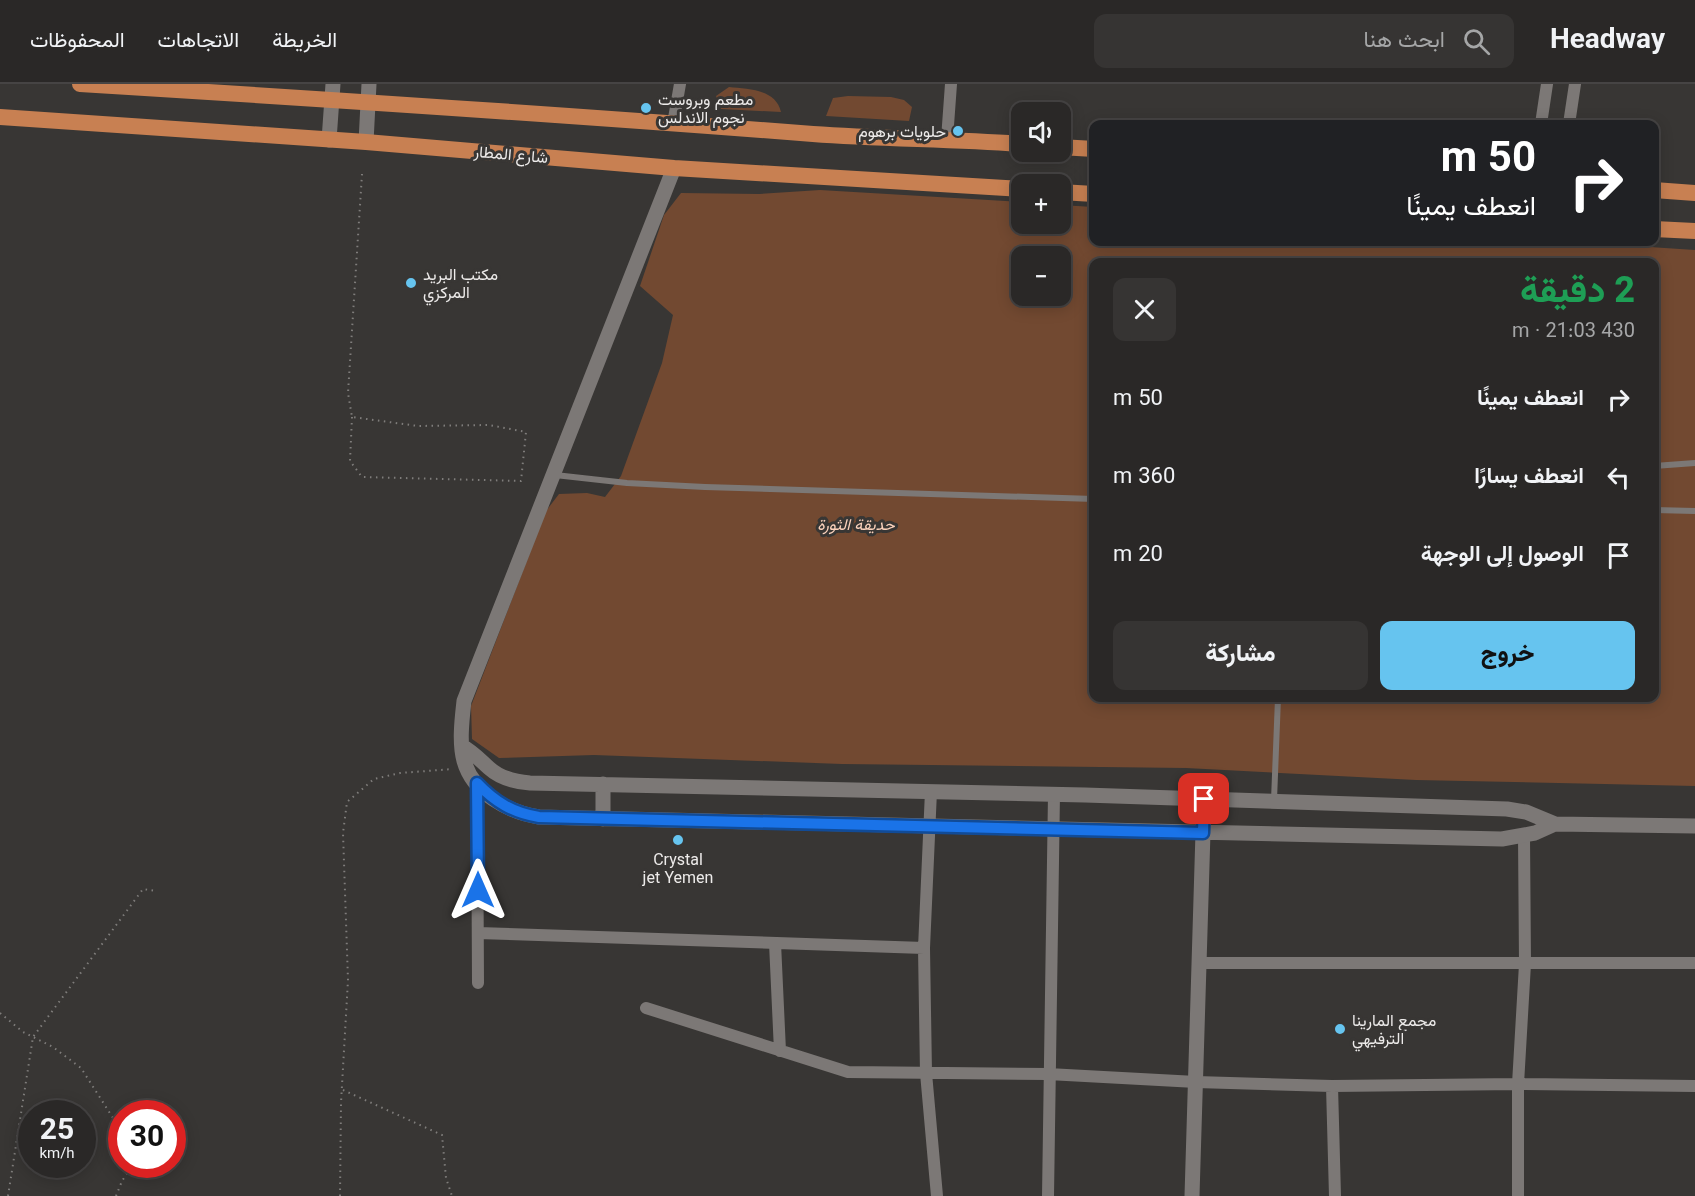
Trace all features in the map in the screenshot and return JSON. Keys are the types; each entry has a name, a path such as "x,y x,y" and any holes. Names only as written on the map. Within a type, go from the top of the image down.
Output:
{"main road":[{"path":"80,84 332,92 368,102 816,134 1011,143"},
{"name":"شارع المطار","path":"0,117 366,142 674,168 1011,188"},
{"path":"1071,148 1089,150"},
{"path":"1659,190 1695,194"},
{"path":"1071,193 1089,194"},
{"path":"1659,229 1695,231"}],"street":[{"path":"366,142 369,84"},
{"path":"673,124 680,84"},
{"path":"947,139 951,84"},
{"path":"1542,120 1547,84"},
{"path":"1570,120 1575,84"},
{"path":"329,140 332,92"},
{"path":"674,168 554,475 468,686 462,715 462,746 467,768 482,788 498,803 524,815 539,817 1502,839 1524,836 1555,824"},
{"path":"462,746 500,775 519,782 530,783 1054,794 1507,809 1526,812 1555,824 1695,826"},
{"path":"482,788 500,775"},
{"path":"603,784 603,819"},
{"path":"477,983 482,788"},
{"path":"931,791 924,948 926,1073 937,1196"},
{"path":"1047,1196 1054,794"},
{"path":"1192,1196 1204,799"},
{"path":"1518,1196 1518,1084 1524,964 1524,836"},
{"path":"478,933 924,948"},
{"path":"775,943 780,1050"},
{"path":"1199,963 1695,963"},
{"path":"646,1008 848,1072 1048,1074 1332,1086 1518,1084 1695,1086"},
{"path":"1332,1086 1335,1196"}],"lane":[{"path":"1659,466 1695,463"},
{"path":"554,475 627,483 705,487 1089,499"},
{"path":"1659,510 1695,511"},
{"path":"1274,801 1278,702"}],"path":[{"path":"352,417 418,426 489,425 526,432 521,481 362,477 350,461 352,417 348,393 362,174"},
{"path":"340,1196 342,1089 348,980 343,833 346,802 374,779 400,773 467,768"},
{"path":"8,1196 33,1037 143,889 156,891"},
{"path":"0,1013 23,1032 53,1047 81,1068 108,1110"},
{"path":"342,1089 442,1136 446,1178 453,1196"},
{"path":"116,1196 124,1178"}],"green space":[{"path":"729,87 752,90 767,95 778,104 781,112 721,109 716,96"},
{"path":"891,97 904,100 912,107 909,121 826,116 833,98"},
{"name":"حديقة الثورة","path":"820,190 1011,201 1011,234 1071,234 1071,206 1089,207 1089,246 1634,246 1695,250 1695,786 1416,780 1186,768 842,764 594,755 499,758 472,739 471,706 546,511 559,494 587,493 605,497 621,476 662,363 673,315 640,286 664,215 681,193 759,194"}],"place":[{"name":"مطعم وبروست نجوم الاندلس","path":"646,108"},
{"name":"حلويات برهوم","path":"958,131"},
{"name":"مكتب البريد المركزي","path":"411,283"},
{"name":"Crystal jet Yemen","path":"678,840"},
{"name":"مجمع المارينا الترفيهي","path":"1340,1029"}],"route":[{"path":"478,890 477,783 498,803 524,815 539,817 1203,833 1204,799"}]}
